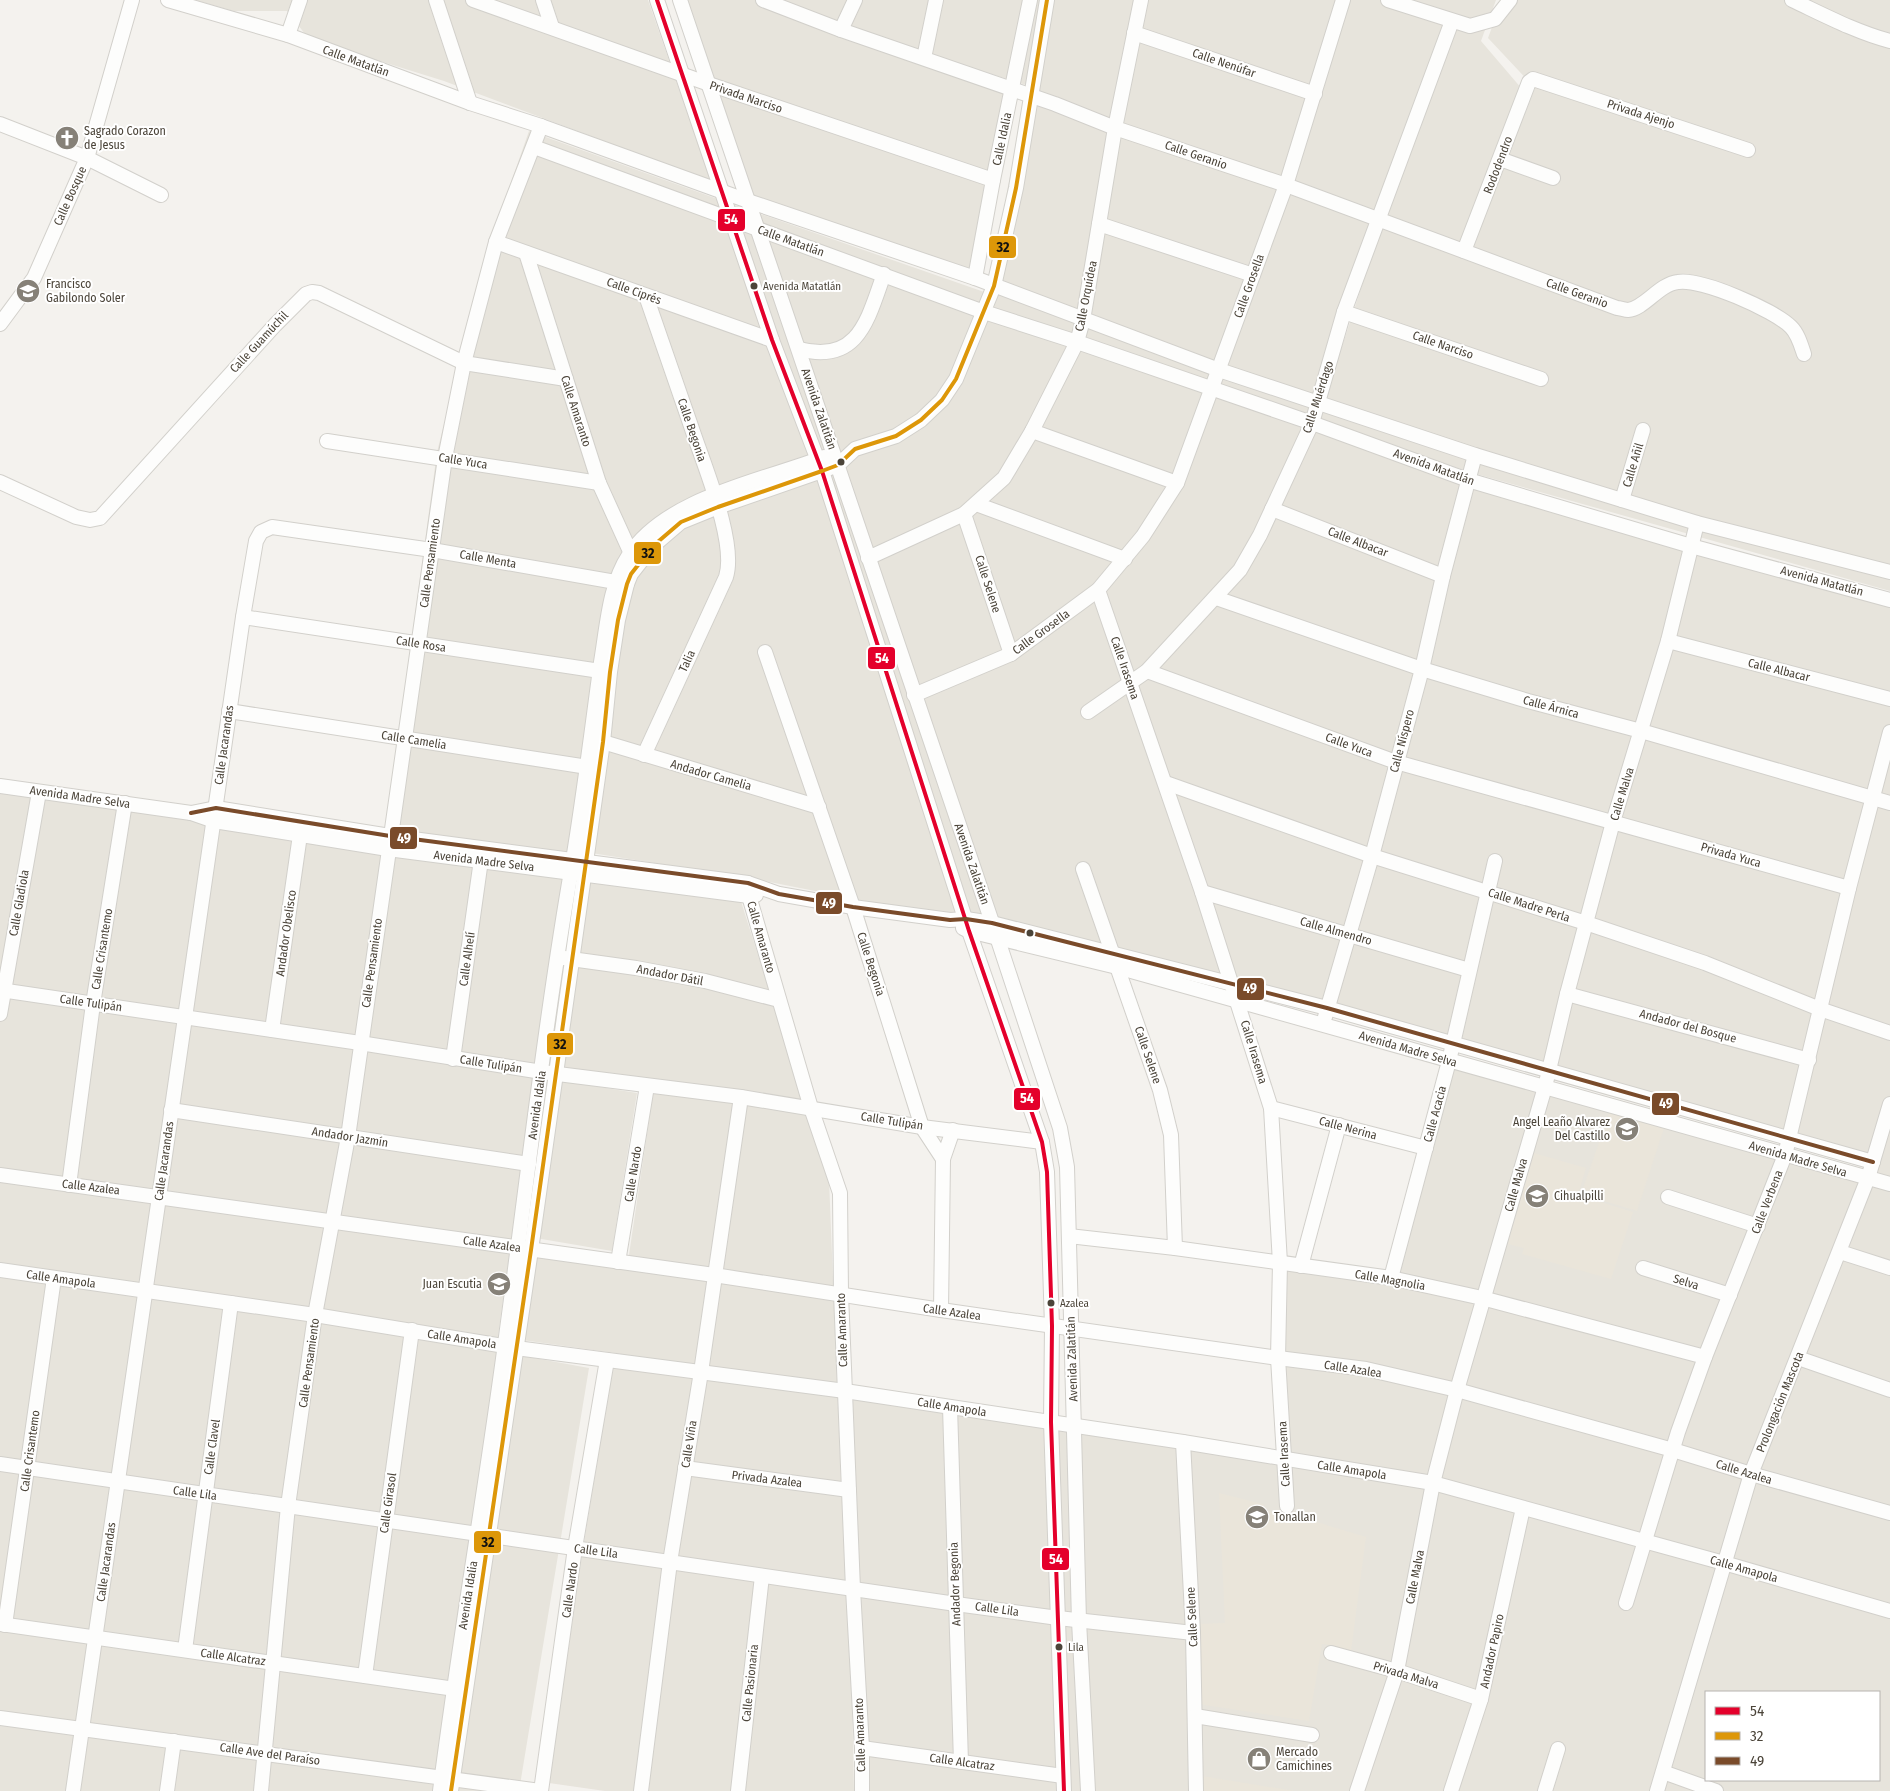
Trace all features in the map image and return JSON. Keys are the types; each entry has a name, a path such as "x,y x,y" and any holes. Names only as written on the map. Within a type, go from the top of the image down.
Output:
{"street":[{"name":"Calle Bosque","path":"0,324 34,278 87,158 132,0"},
{"name":"Calle Matatlán","path":"168,0 288,35 470,104 541,126 722,192 994,286"},
{"path":"288,35 300,0"},
{"path":"436,0 470,104"},
{"name":"Privada Narciso","path":"473,0 682,75 993,180"},
{"path":"542,0 552,27"},
{"name":"Avenida Zalatitán","path":"657,0 772,340 820,466 968,925 1042,1142 1047,1172 1052,1326 1051,1422 1064,1791"},
{"name":"Avenida Zalatitán","path":"680,0 1060,1128 1067,1167 1079,1620 1088,1791"},
{"path":"842,30 855,0"},
{"path":"924,58 936,0"},
{"name":"Calle Idalia","path":"975,278 1030,0"},
{"name":"Calle Idalia","path":"836,459 855,449 896,436 921,420 942,400 956,379 994,286 1016,188 1047,0"},
{"name":"Calle Orquídea","path":"868,558 964,514 1004,478 1032,431 1077,342 1115,128 1141,0"},
{"name":"Calle Grosella","path":"914,695 1011,654 1098,590 1144,536 1176,483 1212,390 1286,185 1343,0"},
{"path":"1388,0 1470,26 1496,20 1510,0"},
{"path":"1792,0 1841,24 1890,41"},
{"name":"Calle Geranio","path":"769,1 842,30 1031,96 1115,128 1286,185 1617,308 1628,310 1640,306 1652,295 1676,282 1690,281 1731,293 1792,327 1799,339 1804,354"},
{"name":"Calle Muérdago","path":"1088,712 1147,671 1240,570 1272,509 1312,423 1344,312 1452,21"},
{"name":"Calle Nenúfar","path":"1134,32 1315,94"},
{"name":"Privada Ajenjo","path":"1533,79 1748,150"},
{"name":"Rododendro","path":"1464,251 1529,82 1533,79"},
{"path":"0,124 87,158 161,196"},
{"path":"534,147 541,126"},
{"name":"Calle Matatlán","path":"534,147 984,312"},
{"name":"Calle Pensamiento","path":"261,1791 288,1506 315,1315 348,1137 445,458 464,363 496,242 534,147"},
{"path":"1500,158 1553,178"},
{"path":"1099,224 1253,275"},
{"name":"Calle Ciprés","path":"496,242 772,340"},
{"name":"Calle Amaranto","path":"526,253 599,483 634,559"},
{"path":"799,349 814,354 828,352 843,347 854,340 865,326 884,274"},
{"name":"Avenida Matatlán","path":"994,286 1219,370 1475,455 1697,523 1890,572"},
{"name":"Calle Guamúchil","path":"0,482 76,517 90,520 100,518 275,325 306,294 312,292 319,293 464,363 566,379"},
{"name":"Calle Begonia","path":"646,296 716,501 730,567"},
{"name":"Avenida Matatlán","path":"984,312 1312,423 1468,480 1691,546 1890,600"},
{"name":"Calle Narciso","path":"1344,312 1541,379"},
{"name":"Calle Añil","path":"1622,500 1644,430"},
{"path":"1032,431 1176,483"},
{"name":"Calle Yuca","path":"327,441 599,483"},
{"name":"Calle Níspero","path":"1322,1025 1372,856 1422,669 1443,576 1475,455"},
{"name":"Avenida Idalia","path":"446,1785 511,1347 592,768 600,671 607,624 640,541 678,511 716,501 836,459"},
{"path":"976,504 1125,559"},
{"name":"Calle Albacar","path":"1272,509 1443,576"},
{"name":"Calle Selene","path":"964,514 1011,654"},
{"name":"Calle Malva","path":"1357,1791 1397,1671 1433,1483 1457,1390 1482,1298 1545,1087 1567,994 1613,822 1668,641 1697,523"},
{"name":"Calle Menta","path":"260,532 272,527 432,550 622,583"},
{"name":"Calle Jacarandas","path":"73,1791 229,711 256,541 260,532"},
{"name":"Talia","path":"644,755 730,567"},
{"name":"Avenida Idalia","path":"592,768 603,742 622,583"},
{"name":"Calle Irasema","path":"1098,590 1166,783 1271,1108 1280,1263 1278,1358 1287,1506"},
{"name":"Calle Árnica","path":"1216,598 1422,669 1528,702 1641,731 1890,803"},
{"name":"Calle Rosa","path":"243,617 600,671"},
{"name":"Calle Albacar","path":"1668,641 1890,699"},
{"name":"Calle Begonia","path":"764,652 853,907 922,1127 943,1159"},
{"name":"Calle Yuca","path":"1147,671 1396,762 1613,822"},
{"name":"Calle Camelia","path":"229,711 592,768"},
{"name":"Calle Verbena","path":"1626,1603 1643,1542 1704,1357 1785,1156 1849,888 1890,732"},
{"name":"Andador Camelia","path":"603,742 819,807"},
{"name":"Calle Madre Perla","path":"1166,783 1372,856 1586,923 1705,964 1820,1009 1890,1033"},
{"name":"Avenida Madre Selva","path":"0,786 190,813 215,814 481,860 578,867"},
{"name":"Calle Gladiola","path":"0,1014 2,991 38,792"},
{"name":"Calle Crisantemo","path":"69,1184 93,1004 125,803"},
{"name":"Avenida Madre Selva","path":"215,814 300,835 389,843 748,889 853,907 950,920 997,937 1117,967 1890,1184"},
{"name":"Privada Yuca","path":"1613,822 1849,888"},
{"name":"Andador Obelisco","path":"272,1030 300,835"},
{"name":"Calle Alhelí","path":"453,1059 481,860"},
{"name":"Calle Acacia","path":"1391,1278 1449,1061 1495,861"},
{"name":"Calle Selene","path":"1083,869 1160,1090 1171,1135 1175,1248"},
{"name":"Calle Amaranto","path":"748,889 811,1108 840,1193 841,1294 853,1589 862,1748 862,1791"},
{"name":"Calle Almendro","path":"1202,892 1470,970"},
{"name":"Avenida Madre Selva","path":"968,925 992,923 1232,983 1453,1042 1873,1162"},
{"name":"Andador Dátil","path":"565,958 636,968 705,981 779,1000"},
{"name":"Calle Tulipán","path":"2,991 360,1043 549,1073 741,1097 922,1127 1042,1142"},
{"name":"Andador del Bosque","path":"1567,994 1809,1060"},
{"name":"Avenida Idalia","path":"524,1249 529,1164 549,1073"},
{"name":"Calle Nardo","path":"618,1262 647,1086"},
{"name":"Calle Viña","path":"641,1791 670,1562 701,1372 741,1097"},
{"name":"Prolongación Mascota","path":"1657,1791 1751,1474 1868,1178 1890,1104"},
{"name":"Calle Nerina","path":"1271,1108 1426,1148"},
{"name":"Andador Jazmín","path":"171,1110 529,1164"},
{"path":"1301,1266 1338,1125"},
{"path":"941,1310 943,1159 953,1130"},
{"name":"Calle Azalea","path":"0,1176 159,1196 714,1275 1052,1326 1366,1369 1457,1390 1890,1513"},
{"path":"1668,1197 1758,1226"},
{"name":"Calle Magnolia","path":"1069,1236 1175,1248 1391,1278 1482,1298 1704,1357"},
{"path":"1840,1252 1890,1268"},
{"name":"Selva","path":"1643,1268 1730,1295"},
{"name":"Calle Amapola","path":"0,1270 315,1315 511,1347 845,1391 1182,1442 1433,1483 1890,1611"},
{"name":"Calle Crisantemo","path":"3,1625 54,1278"},
{"name":"Calle Clavel","path":"185,1650 231,1303"},
{"name":"Calle Girasol","path":"365,1676 412,1330"},
{"path":"1798,1358 1890,1390"},
{"name":"Calle Nardo","path":"541,1791 576,1548 607,1360"},
{"name":"Andador Begonia","path":"950,1407 961,1762"},
{"name":"Calle Selene","path":"1182,1442 1193,1633 1196,1791"},
{"name":"Calle Lila","path":"0,1464 956,1604 1058,1618 1193,1633"},
{"name":"Privada Azalea","path":"685,1468 849,1490"},
{"name":"Andador Papiro","path":"1451,1791 1481,1699 1523,1508"},
{"name":"Calle Pasionaria","path":"738,1791 762,1576"},
{"name":"Calle Alcatraz","path":"3,1625 459,1690"},
{"name":"Privada Malva","path":"1331,1653 1397,1671 1481,1699"},
{"path":"1195,1716 1312,1735"},
{"name":"Calle Ave del Paraíso","path":"0,1718 265,1753 446,1785 541,1791"},
{"path":"167,1791 174,1741"},
{"name":"Calle Alcatraz","path":"862,1748 1063,1776"},
{"path":"1544,1791 1558,1749"},
{"path":"1663,1772 1716,1791"}],"shaded area":[{"path":"195,0 648,0 711,181 444,81 309,39 287,11 234,11"},
{"path":"683,0 932,0 921,50 1015,95 981,272 752,197"},
{"path":"942,0 1496,0 1481,41 1522,89 1462,244 1377,217 1305,429 1697,555 1890,606 1890,1791 1660,1791 1757,1474 1875,1168 1012,927 886,905 750,878 572,850 537,1077 637,1093 612,1251 512,1234 496,1351 589,1368 519,1791 0,1791 0,782 41,789 386,829 437,452 490,242 529,131 990,294 1008,186 1029,86 929,54"},
{"path":"1502,0 1890,0 1890,591 1466,471 1318,420 1381,227 1468,258 1535,88 1488,38"},
{"path":"581,867 738,892 829,1179 841,1484 850,1596 854,1791 605,1791 549,1783 582,1555 615,1353 515,1339 525,1250 627,1268 653,1094 646,1079 550,1067"},
{"path":"1455,1056 1865,1172 1723,1558 1289,1455 1282,1353 1283,1267 1395,1283"},
{"path":"1610,1111 1664,1128 1637,1211 1581,1194"},
{"path":"1534,1153 1586,1168 1578,1195 1633,1212 1611,1279 1522,1254 1524,1248 1508,1244"},
{"path":"850,1399 1076,1429 1186,1450 1434,1487 1717,1565 1649,1791 865,1791"},
{"path":"1219,1493 1263,1504 1267,1510 1273,1513 1280,1511 1366,1537 1351,1651 1322,1644 1309,1721 1198,1704 1197,1624 1225,1623"},
{"path":"1202,1776 1294,1791 1202,1791"}],"transit line":[{"name":"54","path":"657,0 772,340 822,471 969,931 1042,1142 1047,1172 1052,1326 1051,1422 1064,1791"},
{"name":"32","path":"451,1791 531,1250 603,742 610,672 618,620 627,584 631,574 653,546 681,522 838,465 855,449 896,436 921,420 942,400 956,379 994,286 1016,188 1047,0"},
{"name":"49","path":"191,813 216,808 390,836 748,883 779,894 853,907 950,920 966,919 992,923 1327,1008 1873,1162"}],"place":[{"name":"Sagrado Corazon de Jesus","path":"67,138"},
{"name":"Avenida Matatlán","path":"754,286"},
{"name":"Francisco Gabilondo Soler","path":"28,291"},
{"name":"Angel Leaño Alvarez Del Castillo","path":"1627,1129"},
{"name":"Cihualpilli","path":"1537,1196"},
{"name":"Juan Escutia","path":"499,1284"},
{"name":"Azalea","path":"1051,1303"},
{"name":"Tonallan","path":"1257,1517"},
{"name":"Lila","path":"1059,1647"},
{"name":"Mercado Camichines","path":"1259,1759"}]}
